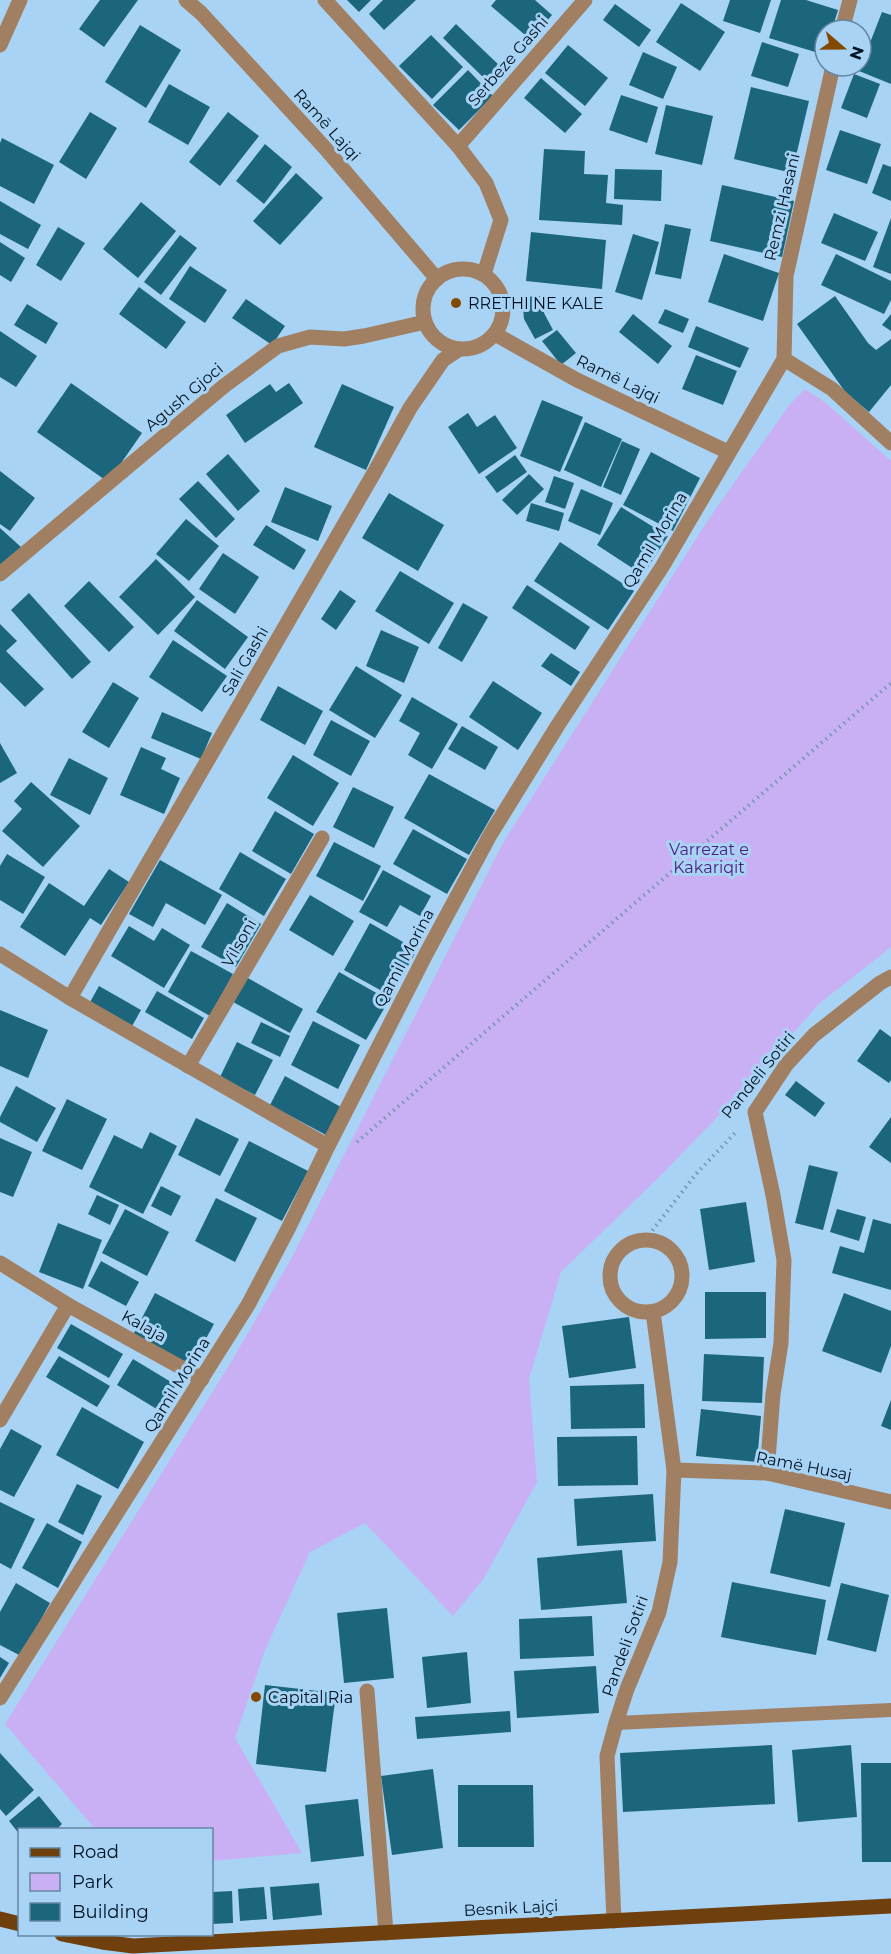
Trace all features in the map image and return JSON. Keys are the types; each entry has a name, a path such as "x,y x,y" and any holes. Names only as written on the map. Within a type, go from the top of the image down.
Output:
{"main road":[{"name":"Besnik Lajçi","path":"67,1936 133,1946 891,1906"},
{"path":"0,1919 18,1924"},
{"name":"Besnik Lajçi","path":"113,1954 133,1946"}],"street":[{"path":"0,45 20,0"},
{"name":"Ramē Lajqi","path":"186,0 201,13 326,148 437,279"},
{"path":"325,0 458,146 486,183 501,220 484,274"},
{"name":"Serbeze Gashi","path":"458,146 585,0"},
{"path":"845,18 850,0"},
{"name":"Remzi Hasani","path":"784,359 786,276 830,78"},
{"path":"468,269 484,274 495,283 503,302 502,322 495,334 485,343 472,349 458,350 444,345 432,335 424,322 422,306 427,291 437,279 451,270 468,269"},
{"name":"Agush Gjoci","path":"0,574 224,386 278,346 310,337 344,339 424,322"},
{"name":"Ramë Lajqi","path":"495,334 577,381 728,452"},
{"name":"Sali Gashi","path":"70,998 410,408 443,360 458,350"},
{"path":"784,359 832,389 891,443"},
{"name":"Qamil Morina","path":"0,1698 248,1305 426,954 490,835 558,725 662,567 784,359"},
{"name":"Vilsoni","path":"188,1066 321,838"},
{"path":"0,954 70,998 328,1146"},
{"name":"Pandeli Sotiri","path":"755,1112 786,1065 814,1035 891,976"},
{"path":"755,1112 784,1260 781,1343 773,1395 767,1473"},
{"path":"645,1240 657,1241 668,1247 676,1255 681,1266 680,1290 664,1308 653,1312 641,1312 620,1301 610,1280 611,1268 623,1248 633,1242 645,1240"},
{"name":"Kalaja","path":"0,1263 68,1305 202,1379"},
{"path":"0,1420 68,1305"},
{"name":"Pandeli Sotiri","path":"614,1920 607,1756 616,1723 659,1612 670,1562 674,1470 653,1312"},
{"name":"Ramë Husaj","path":"674,1470 767,1473 891,1502"},
{"path":"367,1691 386,1933"}],"lane":[{"path":"616,1723 891,1710"}],"path":[{"path":"356,1143 891,683"},
{"name":"Pandeli Sotiri","path":"645,1240 696,1174 755,1112"}],"green space":[{"name":"Varrezat e Kakariqit","path":"805,389 826,403 891,461 891,947 820,1003 728,1106 561,1272 529,1379 537,1482 484,1578 453,1616 365,1523 310,1552 265,1650 235,1738 302,1853 213,1861 213,1828 94,1828 5,1724 228,1367 290,1261 503,843 708,520 790,404"}],"building":[{"path":"100,0 138,0 104,47 79,29"},
{"path":"347,0 371,0 359,12"},
{"path":"383,0 416,0 384,30 369,14"},
{"path":"496,0 535,0 552,15 531,40 491,6"},
{"path":"730,0 771,0 760,33 723,21"},
{"path":"781,0 806,0 838,10 836,18 813,18 813,51 769,38"},
{"path":"681,3 725,32 700,71 656,42"},
{"path":"615,4 651,30 639,47 603,20"},
{"path":"882,12 891,15 891,84 873,77 873,35"},
{"path":"456,24 501,67 487,81 443,38"},
{"path":"140,25 181,50 146,108 105,82"},
{"path":"431,35 463,67 432,99 399,66"},
{"path":"762,42 799,54 788,87 751,76"},
{"path":"568,45 608,78 585,106 545,73"},
{"path":"643,52 677,67 663,99 629,85"},
{"path":"468,70 493,96 459,130 433,105"},
{"path":"541,78 582,114 565,133 524,98"},
{"path":"852,78 864,78 880,84 867,118 841,108"},
{"path":"169,84 210,107 188,145 148,122"},
{"path":"751,87 809,101 792,173 734,159"},
{"path":"621,95 658,107 647,143 609,130"},
{"path":"666,105 713,116 702,165 655,154"},
{"path":"90,112 117,128 86,179 59,162"},
{"path":"228,112 259,136 220,186 189,162"},
{"path":"840,130 881,144 867,184 826,170"},
{"path":"2,138 54,165 34,204 0,186"},
{"path":"265,144 292,167 264,204 236,181"},
{"path":"544,149 585,151 584,174 608,175 606,203 623,205 622,225 539,220"},
{"path":"883,164 891,167 891,201 872,193"},
{"path":"615,169 662,170 661,201 614,199"},
{"path":"296,173 323,198 280,245 253,221"},
{"path":"722,185 794,201 782,257 710,241"},
{"path":"0,201 41,225 28,249 0,234"},
{"path":"141,202 176,231 138,278 103,249"},
{"path":"834,213 878,232 865,261 821,243"},
{"path":"891,218 891,274 873,267"},
{"path":"665,224 691,229 681,279 655,274"},
{"path":"58,227 85,243 61,281 36,265"},
{"path":"531,232 606,240 602,289 526,281"},
{"path":"633,234 659,242 642,300 615,292"},
{"path":"180,235 197,248 161,295 144,282"},
{"path":"0,242 25,258 11,282 0,275"},
{"path":"724,254 779,273 763,321 708,302"},
{"path":"836,254 891,281 891,300 884,314 821,285"},
{"path":"190,266 227,290 205,323 169,299"},
{"path":"139,287 186,322 166,349 119,314"},
{"path":"542,296 544,313 553,330 535,339 524,319 522,297"},
{"path":"835,296 868,343 876,350 891,339 891,385 869,412 846,393 797,324"},
{"path":"246,299 285,326 272,345 232,318"},
{"path":"27,304 58,323 46,344 14,325"},
{"path":"665,309 689,319 683,333 658,323"},
{"path":"633,314 672,346 658,364 619,332"},
{"path":"891,314 891,331 882,325"},
{"path":"696,326 749,348 740,368 688,347"},
{"path":"557,330 576,353 561,365 542,341"},
{"path":"0,331 37,356 16,387 0,377"},
{"path":"696,355 737,371 723,405 682,389"},
{"path":"71,383 142,433 108,482 37,432"},
{"path":"289,383 303,403 245,443 226,415 270,384 276,392"},
{"path":"342,384 394,407 366,470 314,447"},
{"path":"542,400 583,417 560,472 520,456"},
{"path":"468,413 477,427 495,415 517,448 479,474 448,427"},
{"path":"585,422 622,439 601,487 564,470"},
{"path":"622,441 640,449 621,495 603,487"},
{"path":"651,452 700,478 673,531 623,505"},
{"path":"228,454 260,491 238,511 206,474"},
{"path":"515,455 527,472 497,493 485,477"},
{"path":"0,471 35,498 10,531 0,524"},
{"path":"529,474 544,489 517,515 502,500"},
{"path":"554,476 574,483 565,509 545,502"},
{"path":"198,481 235,519 216,538 179,499"},
{"path":"285,487 332,506 318,541 271,522"},
{"path":"581,489 613,503 600,535 568,521"},
{"path":"389,493 444,525 418,571 362,538"},
{"path":"531,503 564,513 559,531 526,521"},
{"path":"621,507 668,536 643,575 597,545"},
{"path":"186,519 219,546 189,581 156,554"},
{"path":"266,525 306,550 294,570 253,545"},
{"path":"0,528 21,547 0,570"},
{"path":"560,542 634,591 608,630 534,581"},
{"path":"223,553 259,577 235,614 199,589"},
{"path":"156,559 195,597 158,635 119,597"},
{"path":"400,571 454,603 429,644 375,611"},
{"path":"89,581 134,627 109,652 64,606"},
{"path":"527,585 590,627 575,650 512,608"},
{"path":"340,590 356,601 336,630 321,619"},
{"path":"29,593 91,662 72,679 11,610"},
{"path":"197,600 248,637 225,669 174,631"},
{"path":"463,603 488,617 462,662 438,648"},
{"path":"0,624 17,641 6,651 44,689 25,707 0,682"},
{"path":"381,630 419,647 404,683 366,666"},
{"path":"173,640 227,676 202,712 149,677"},
{"path":"551,653 580,672 571,686 541,666"},
{"path":"356,666 402,695 375,738 329,710"},
{"path":"493,681 542,713 518,750 469,717"},
{"path":"113,682 139,698 109,748 82,732"},
{"path":"278,686 323,711 305,745 260,720"},
{"path":"412,697 458,724 432,769 408,755 420,733 399,721"},
{"path":"162,712 212,733 201,759 151,738"},
{"path":"331,720 370,741 351,776 313,755"},
{"path":"462,726 498,747 485,770 448,749"},
{"path":"0,743 17,773 0,783"},
{"path":"141,747 166,758 161,769 180,778 164,814 120,795"},
{"path":"293,755 339,783 313,826 267,798"},
{"path":"69,758 108,778 90,815 50,795"},
{"path":"429,774 495,810 469,855 404,818"},
{"path":"31,782 80,826 43,867 2,831 22,809 14,801"},
{"path":"353,787 394,807 374,848 333,827"},
{"path":"275,811 314,834 291,874 252,851"},
{"path":"413,829 467,859 447,894 393,864"},
{"path":"334,842 381,866 363,901 316,876"},
{"path":"240,852 286,879 264,916 219,889"},
{"path":"7,854 45,877 23,914 0,900 0,866"},
{"path":"160,860 222,895 205,925 166,903 153,927 129,914"},
{"path":"109,869 129,882 101,925 90,918 65,956 20,927 49,883 84,906"},
{"path":"383,870 431,896 420,916 400,905 387,927 359,912"},
{"path":"310,895 354,921 333,956 289,930"},
{"path":"227,903 261,924 236,967 201,947"},
{"path":"370,923 417,950 391,996 344,970"},
{"path":"129,926 154,941 162,928 190,945 164,988 111,956"},
{"path":"191,951 233,974 210,1016 168,992"},
{"path":"339,972 389,1000 366,1040 316,1012"},
{"path":"246,977 303,1009 290,1033 233,1002"},
{"path":"99,986 141,1010 131,1028 89,1004"},
{"path":"157,991 204,1018 192,1039 145,1012"},
{"path":"0,1010 48,1030 28,1078 0,1066"},
{"path":"313,1021 360,1045 338,1089 291,1065"},
{"path":"261,1022 290,1036 280,1057 251,1043"},
{"path":"880,1029 891,1037 891,1080 889,1083 857,1061"},
{"path":"237,1042 273,1060 255,1095 220,1077"},
{"path":"285,1076 341,1107 326,1135 270,1105"},
{"path":"796,1081 825,1103 815,1117 785,1095"},
{"path":"16,1086 56,1108 37,1142 0,1122 0,1117"},
{"path":"67,1099 107,1119 82,1170 42,1151"},
{"path":"891,1117 891,1163 869,1147"},
{"path":"196,1118 239,1139 220,1176 178,1155"},
{"path":"150,1132 177,1146 143,1214 89,1187 114,1135 142,1149"},
{"path":"0,1138 32,1152 13,1197 0,1192"},
{"path":"249,1141 308,1171 282,1221 224,1191"},
{"path":"809,1165 838,1172 823,1230 795,1223"},
{"path":"161,1186 181,1196 171,1216 151,1206"},
{"path":"97,1195 119,1205 110,1225 88,1214"},
{"path":"216,1198 257,1218 235,1262 195,1241"},
{"path":"746,1202 755,1262 709,1270 700,1209"},
{"path":"125,1209 169,1232 147,1276 102,1253"},
{"path":"837,1209 866,1217 859,1241 830,1232"},
{"path":"873,1219 891,1224 891,1290 832,1273 840,1246 864,1253"},
{"path":"58,1223 102,1240 83,1289 39,1272"},
{"path":"101,1261 139,1282 126,1306 88,1286"},
{"path":"705,1292 766,1292 766,1338 705,1339"},
{"path":"155,1293 214,1324 191,1366 133,1335"},
{"path":"844,1293 891,1311 891,1346 881,1373 822,1351"},
{"path":"629,1317 636,1368 569,1378 562,1326"},
{"path":"71,1324 123,1354 109,1378 57,1348"},
{"path":"704,1354 764,1357 762,1403 702,1401"},
{"path":"59,1356 110,1386 97,1407 46,1377"},
{"path":"133,1359 176,1385 160,1411 117,1385"},
{"path":"644,1384 645,1428 571,1429 570,1386"},
{"path":"891,1400 891,1430 881,1426"},
{"path":"82,1407 144,1442 118,1489 56,1455"},
{"path":"701,1409 761,1416 757,1462 696,1456"},
{"path":"11,1429 42,1446 14,1497 0,1490 0,1449"},
{"path":"637,1436 638,1485 558,1486 557,1437"},
{"path":"77,1484 102,1496 83,1535 58,1522"},
{"path":"653,1494 656,1541 577,1546 574,1499"},
{"path":"0,1502 35,1519 11,1569 0,1563"},
{"path":"785,1509 845,1523 830,1587 770,1573"},
{"path":"47,1523 82,1542 58,1588 22,1568"},
{"path":"622,1550 627,1603 541,1610 537,1558"},
{"path":"732,1582 826,1600 816,1655 721,1637"},
{"path":"16,1583 50,1603 21,1656 0,1645 0,1612"},
{"path":"841,1583 889,1595 876,1652 827,1640"},
{"path":"387,1608 394,1678 344,1683 337,1613"},
{"path":"592,1616 594,1656 520,1659 519,1619"},
{"path":"467,1652 471,1703 427,1708 422,1657"},
{"path":"0,1657 9,1663 0,1678"},
{"path":"596,1666 599,1713 517,1718 514,1671"},
{"path":"265,1685 336,1693 326,1772 256,1764"},
{"path":"510,1711 511,1732 417,1739 415,1717"},
{"path":"772,1745 775,1804 623,1812 620,1753"},
{"path":"851,1745 857,1817 798,1822 792,1750"},
{"path":"0,1753 34,1790 6,1816 0,1809"},
{"path":"861,1763 891,1763 891,1862 862,1862"},
{"path":"433,1769 443,1848 392,1855 381,1776"},
{"path":"458,1785 533,1785 534,1847 458,1847"},
{"path":"39,1796 62,1824 58,1828 18,1828 18,1832 9,1821"},
{"path":"358,1799 364,1856 311,1862 305,1805"},
{"path":"319,1883 322,1915 273,1920 270,1887"},
{"path":"264,1887 267,1919 240,1921 238,1889"},
{"path":"232,1891 233,1923 213,1924 213,1892"}],"place":[{"name":"RRETHI NE KALE","path":"456,303"},
{"name":"Capital Ria","path":"256,1697"}]}
